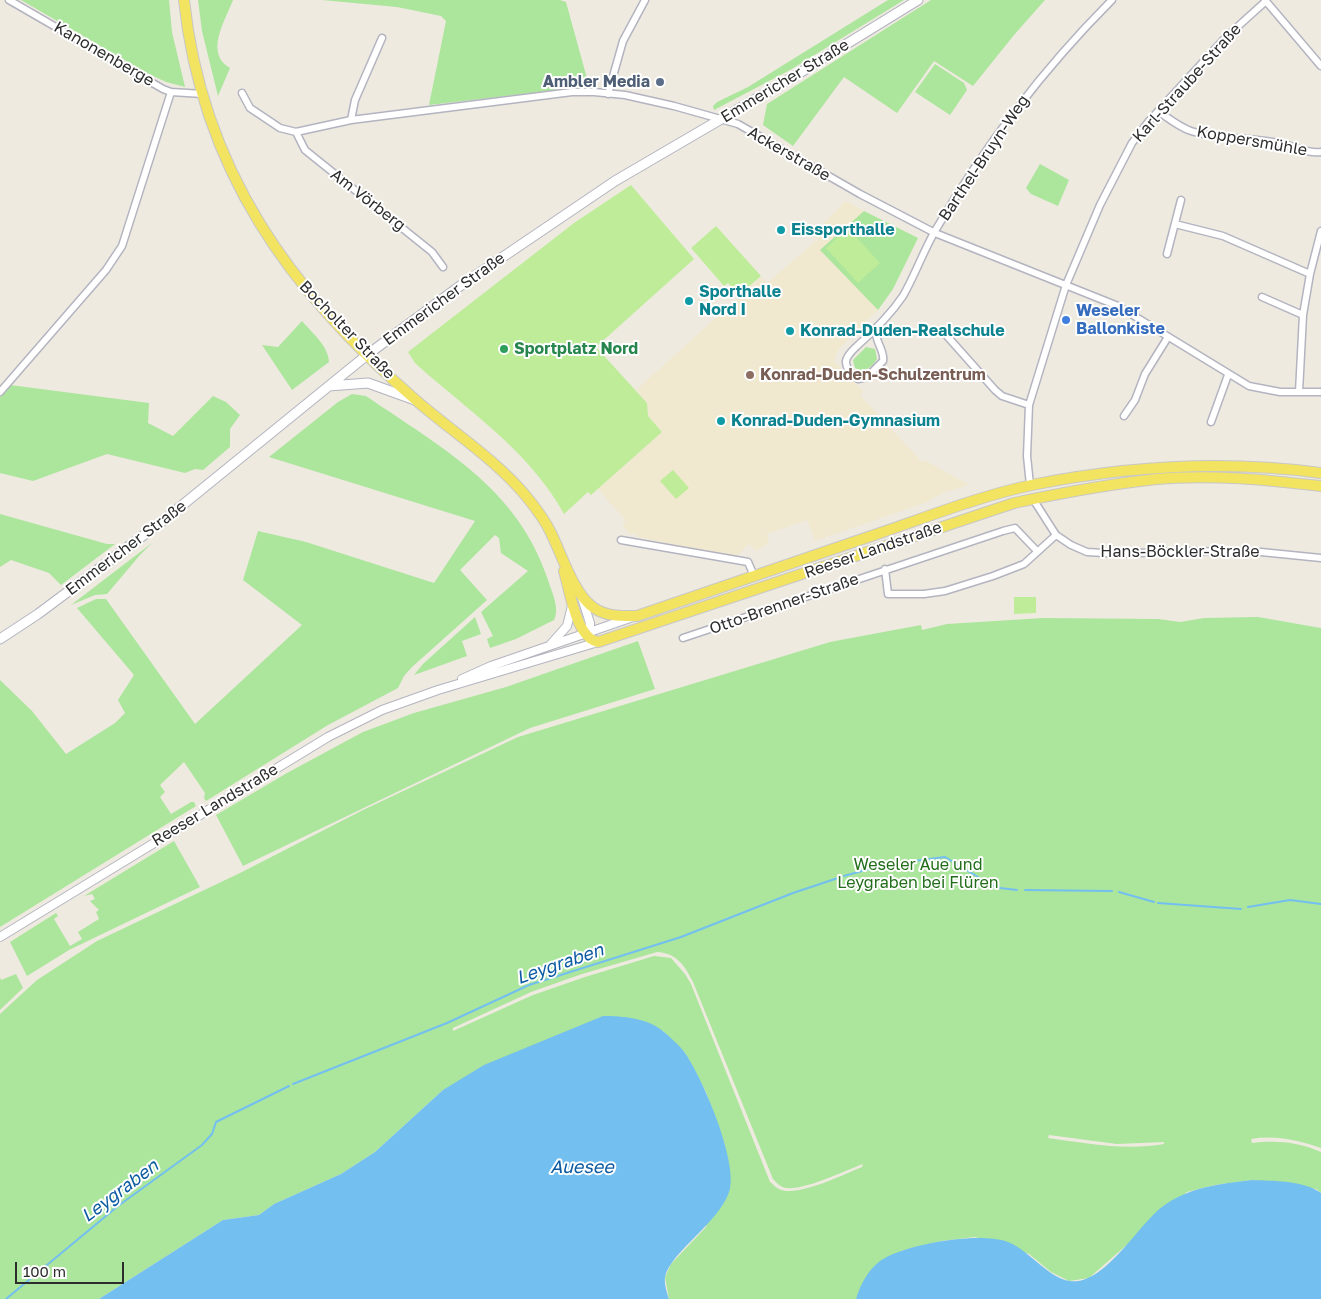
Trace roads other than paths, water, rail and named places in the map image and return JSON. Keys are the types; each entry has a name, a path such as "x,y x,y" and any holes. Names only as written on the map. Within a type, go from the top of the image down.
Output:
{"main road":[{"name":"Bocholter Straße","path":"184,0 191,48 202,94 227,162 258,222 282,260 310,295 367,355 417,401 501,469 528,498 550,530 590,639"},
{"name":"Emmericher Straße","path":"0,639 38,614 164,520 367,355 532,236 615,181 918,0"},
{"path":"328,386 368,382 417,401"},
{"name":"Reeser Landstraße","path":"637,616 954,508 1030,485 1078,476 1154,467 1232,465 1321,473"},
{"name":"Reeser Landstraße","path":"590,639 1014,503 1033,499 1084,489 1158,479 1236,478 1321,486"},
{"path":"1030,485 1033,499"},
{"path":"576,598 603,613 637,616"}],"street":[{"name":"Kanonenberge","path":"9,0 171,92 202,94"},
{"path":"608,94 623,41 645,0"},
{"name":"Barthel-Bruyn-Weg","path":"876,331 876,341 883,353 883,361 867,377 858,379 847,367 846,359 876,331 903,296 935,233 975,166 1024,98 1058,57 1112,0"},
{"path":"1265,0 1321,66"},
{"name":"Karl-Straube-Straße","path":"1030,485 1027,456 1029,405 1066,286 1100,205 1132,143 1158,111 1225,38 1265,0"},
{"path":"351,120 355,100 382,38"},
{"path":"0,392 106,270 122,246 171,92"},
{"name":"Ackerstraße","path":"296,132 351,120 572,92 608,94 674,106 738,124 847,187 935,233 1118,306 1249,386 1261,390 1321,392"},
{"path":"242,93 250,108 280,128 296,132"},
{"name":"Koppersmühle","path":"1158,111 1177,124 1201,134 1248,138 1283,144 1310,152 1321,152"},
{"name":"Am Vörberg","path":"296,132 305,150 432,252 443,267"},
{"path":"1167,254 1181,200"},
{"path":"1175,224 1223,236 1310,274"},
{"path":"1299,392 1303,315 1310,274 1321,231"},
{"path":"1262,297 1303,315"},
{"path":"947,336 995,390 1012,400 1029,405"},
{"path":"1124,416 1135,400 1145,374 1168,337"},
{"path":"1212,422 1228,374"},
{"name":"Hans-Böckler-Straße","path":"1033,499 1056,535 1071,545 1087,552 1108,554 1217,551 1270,553 1321,558"},
{"name":"Otto-Brenner-Straße","path":"683,638 885,569 1015,528 1037,551"},
{"path":"885,569 888,594 924,594 945,590 1024,564 1056,535"},
{"path":"621,540 748,562 754,576"},
{"path":"545,648 559,638 568,626 576,598"},
{"name":"Reeser Landstraße","path":"0,937 328,737 382,710 590,639 637,616"},
{"name":"Reeser Landstraße","path":"438,690 491,666 545,648 590,639"}],"water":[{"name":"Auesee","path":"603,1016 627,1017 651,1024 658,1027 681,1048 701,1081 724,1140 731,1176 730,1189 717,1213 669,1267 665,1280 669,1299 99,1299 223,1220 259,1215 274,1204 341,1174 375,1152 443,1090 484,1065"},
{"path":"1252,1180 1297,1183 1321,1193 1321,1299 856,1299 865,1278 880,1261 906,1249 959,1239 977,1238 1005,1241 1022,1250 1045,1269 1062,1279 1070,1281 1083,1280 1107,1265 1152,1216 1172,1200 1205,1188"}],"waterway":[{"name":"Leygraben","path":"844,876 883,865 945,857 988,883 1000,888 1017,890"},
{"name":"Leygraben","path":"293,1084 447,1023 529,985 681,937 793,893 838,878"},
{"name":"Leygraben","path":"1025,890 1112,891"},
{"name":"Leygraben","path":"1119,892 1154,902"},
{"name":"Leygraben","path":"1248,907 1290,900 1321,904"},
{"name":"Leygraben","path":"1158,903 1241,909"},
{"name":"Leygraben","path":"6,1299 118,1206 202,1145 212,1134 216,1122 289,1086"}],"place":[{"name":"Ambler Media","path":"660,82"},
{"name":"Eissporthalle","path":"781,230"},
{"name":"Sporthalle Nord I","path":"689,301"},
{"name":"Weseler Ballonkiste","path":"1066,320"},
{"name":"Konrad-Duden-Realschule","path":"790,331"},
{"name":"Sportplatz Nord","path":"504,349"},
{"name":"Konrad-Duden-Schulzentrum","path":"750,375"},
{"name":"Konrad-Duden-Gymnasium","path":"721,421"}],"park label":[{"name":"Weseler Aue und Leygraben bei Flüren","path":"918,874"}]}
